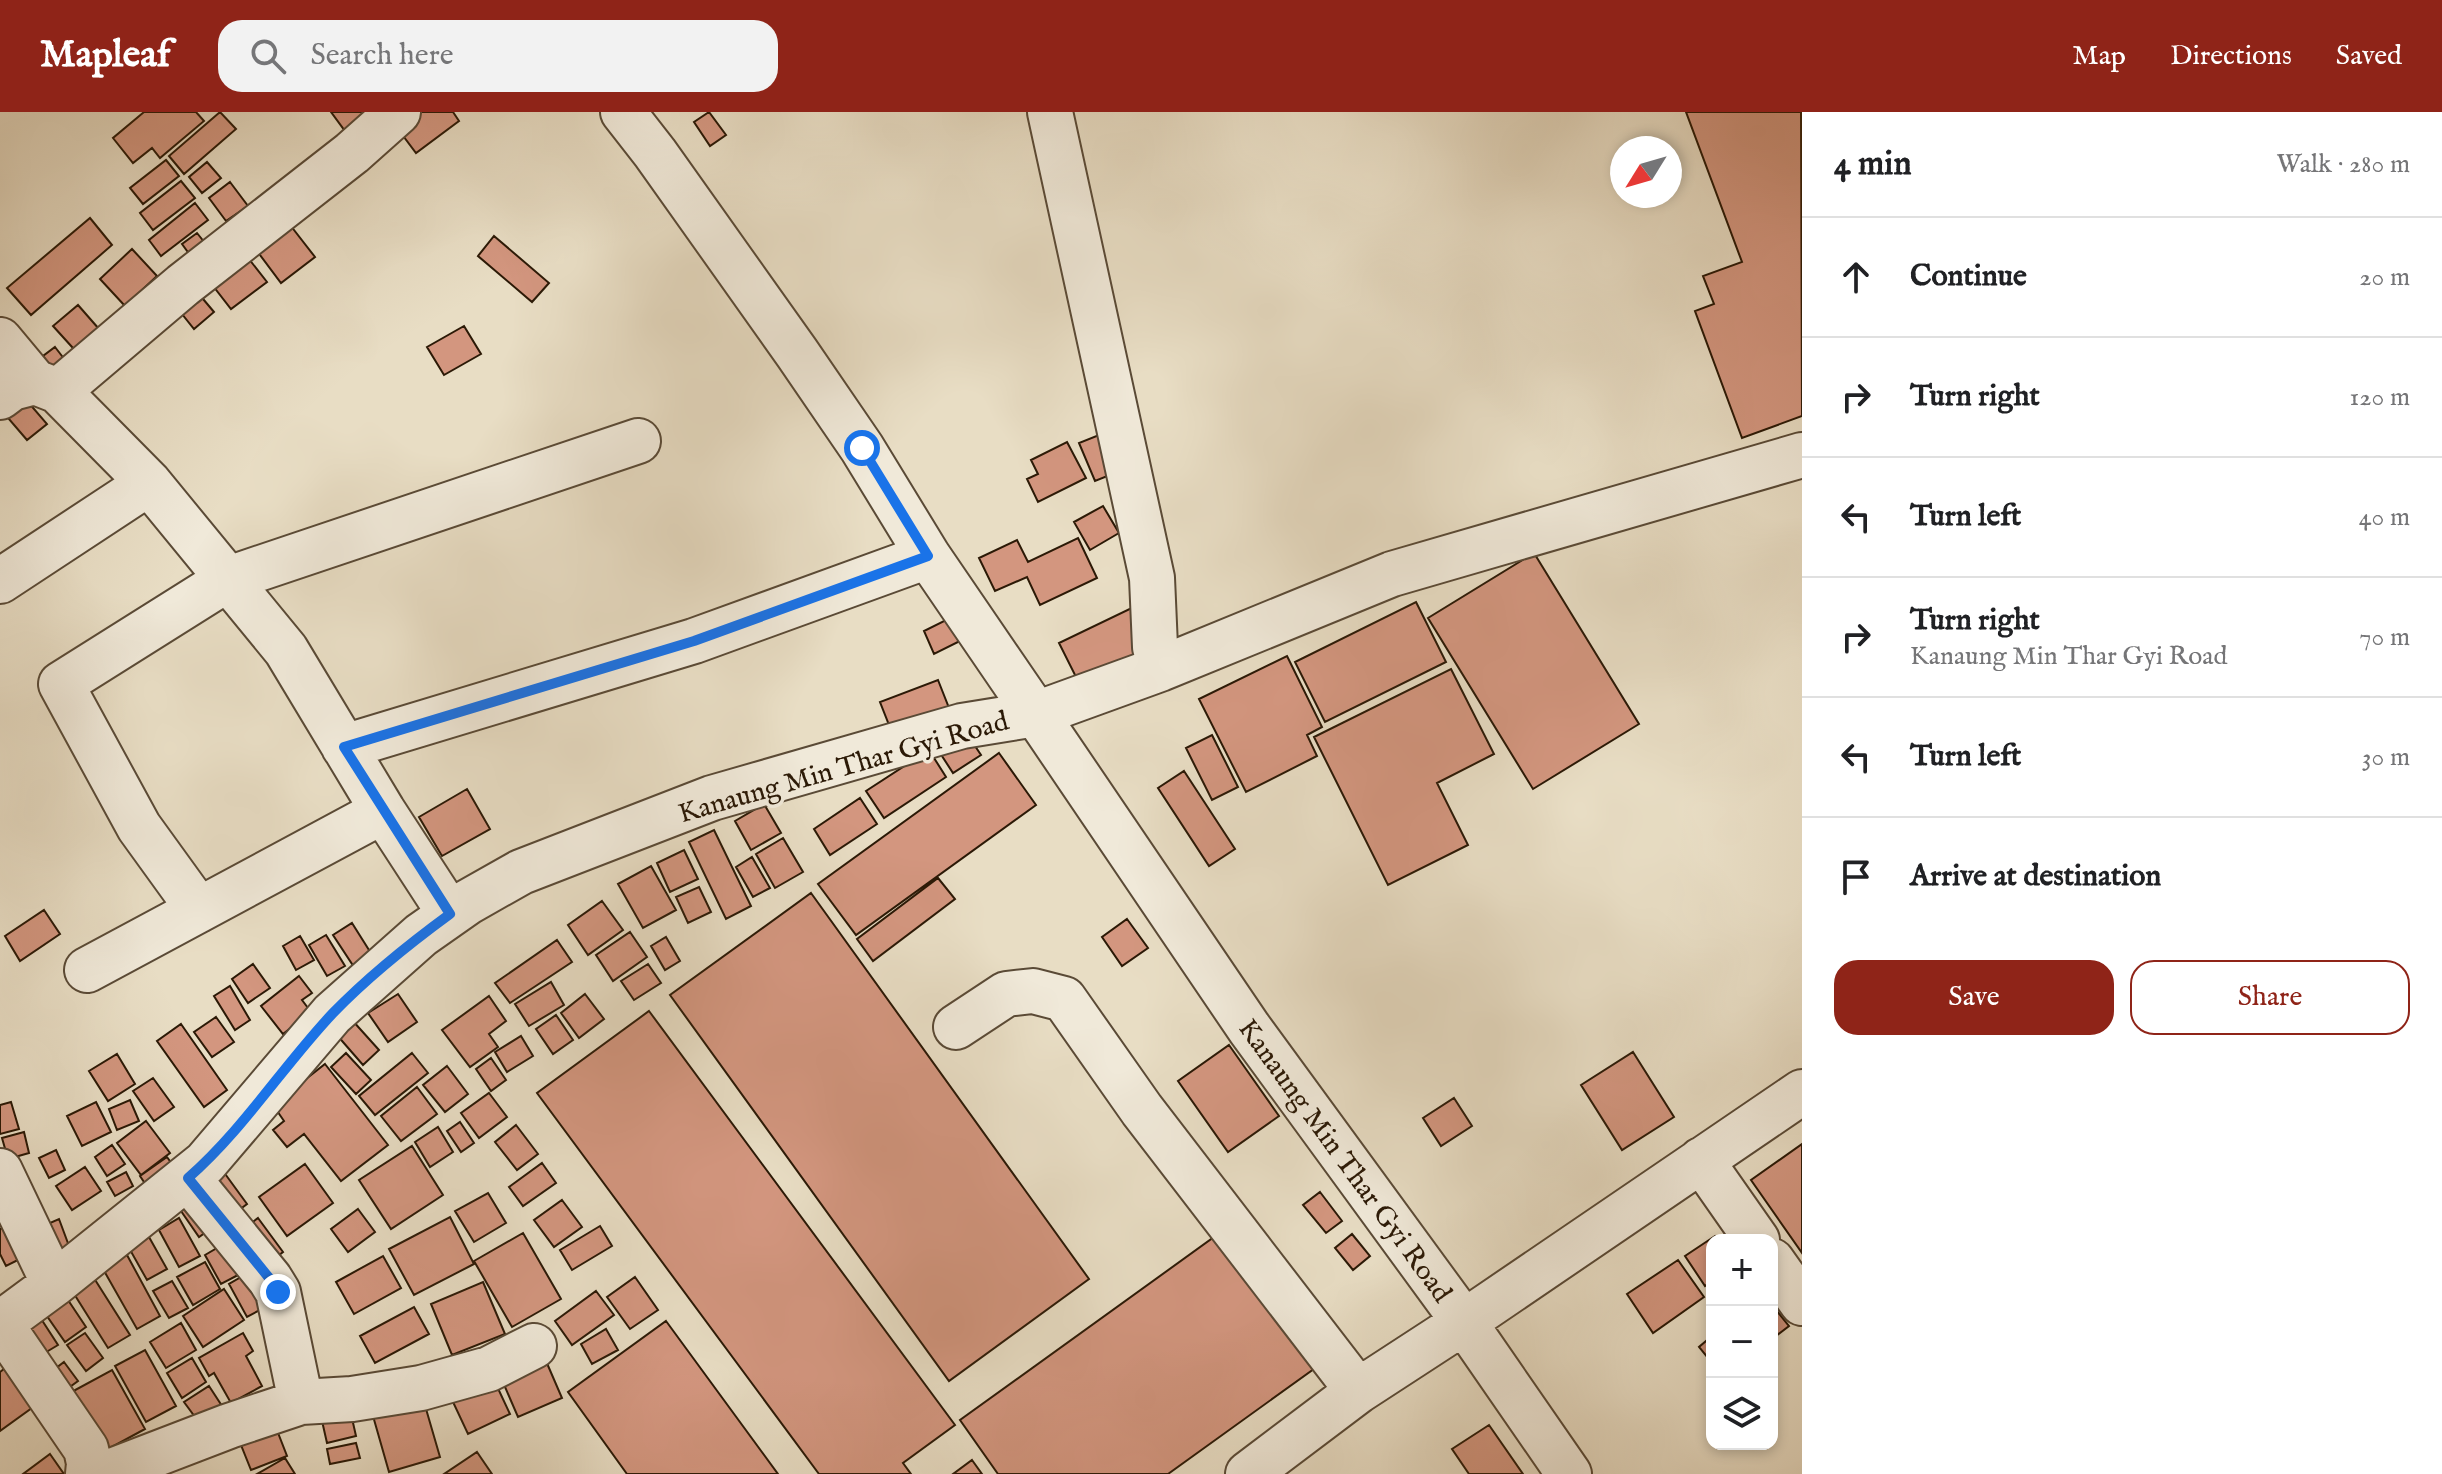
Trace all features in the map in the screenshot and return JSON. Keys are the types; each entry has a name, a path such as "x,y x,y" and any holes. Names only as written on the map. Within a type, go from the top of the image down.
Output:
{"street":[{"path":"31,390 183,285 352,153 398,112"},
{"path":"623,112 797,353 862,448 928,556 1036,714 1160,669 1392,574 1802,455"},
{"path":"1050,112 1152,578 1155,647 1160,669"},
{"path":"0,340 31,390 149,483 286,650 383,811 450,914"},
{"path":"199,910 139,827 61,684 228,579 638,441"},
{"path":"0,581 149,483"},
{"path":"344,747 694,641 928,556"},
{"name":"Kanaung Min Thar Gyi Road","path":"0,1323 188,1178 215,1152 332,1014 374,975 450,914 521,872 712,798 962,726 1036,714 1249,1028 1464,1322 1569,1474"},
{"path":"87,970 383,811"},
{"path":"956,1027 1006,994 1033,991 1064,999 1142,1110 1358,1391"},
{"path":"1248,1474 1358,1391 1802,1092"},
{"path":"1701,1160 1753,1234"},
{"path":"0,1171 54,1284"},
{"path":"188,1178 278,1292 301,1402"},
{"path":"1778,1269 1802,1303"},
{"path":"0,1323 86,1449 88,1474"},
{"path":"104,1474 301,1402 352,1399 421,1388 489,1369 534,1346"}],"building":[{"path":"144,112 196,112 204,121 160,158 152,148 133,163 113,138"},
{"path":"220,112 236,129 184,174 169,156"},
{"path":"331,112 370,112 345,131"},
{"path":"412,112 453,112 459,121 416,153 395,125"},
{"path":"709,112 726,135 710,146 694,122"},
{"path":"1686,112 1801,112 1802,416 1742,438 1695,311 1714,304 1703,276 1742,262"},
{"path":"166,160 179,176 143,204 130,188"},
{"path":"207,162 221,178 202,193 189,177"},
{"path":"181,181 195,198 153,230 140,213"},
{"path":"230,182 248,206 226,221 209,198"},
{"path":"195,203 208,220 161,256 149,240"},
{"path":"90,218 112,245 31,315 7,288"},
{"path":"287,221 315,257 281,283 254,247"},
{"path":"197,233 205,243 190,255 182,244"},
{"path":"494,236 549,283 532,302 478,256"},
{"path":"132,249 157,276 125,306 100,279"},
{"path":"245,254 267,282 231,309 210,282"},
{"path":"198,293 214,312 194,329 178,309"},
{"path":"78,305 106,337 82,358 53,326"},
{"path":"464,326 481,354 444,375 427,347"},
{"path":"55,347 65,360 53,369 43,356"},
{"path":"22,395 47,424 27,440 2,411"},
{"path":"1104,433 1120,471 1095,481 1079,443"},
{"path":"1067,442 1086,478 1038,502 1027,479 1038,474 1031,460"},
{"path":"1103,506 1119,533 1090,550 1074,522"},
{"path":"1078,538 1097,578 1040,605 1027,577 995,591 979,558 1017,540 1028,562"},
{"path":"1534,553 1639,724 1533,789 1428,618"},
{"path":"1416,602 1446,662 1325,722 1295,662"},
{"path":"1140,604 1146,653 1080,685 1059,643"},
{"path":"950,618 960,641 934,654 924,631"},
{"path":"1287,656 1322,727 1307,735 1317,756 1246,792 1199,699"},
{"path":"1451,669 1494,754 1437,783 1468,845 1388,885 1314,737"},
{"path":"938,680 949,708 891,730 880,702"},
{"path":"967,734 981,755 953,773 940,753"},
{"path":"1212,735 1238,787 1212,800 1186,748"},
{"path":"929,750 946,777 884,818 866,791"},
{"path":"999,753 1036,805 856,935 818,884"},
{"path":"1184,771 1235,849 1209,866 1158,788"},
{"path":"467,789 490,829 442,856 419,817"},
{"path":"860,798 877,824 830,855 814,829"},
{"path":"764,804 781,833 751,850 735,821"},
{"path":"714,830 751,906 726,919 689,842"},
{"path":"783,838 803,872 775,888 756,854"},
{"path":"684,850 698,879 670,892 657,863"},
{"path":"752,857 770,888 753,897 736,867"},
{"path":"651,866 676,910 643,928 618,884"},
{"path":"938,878 955,899 873,961 857,939"},
{"path":"699,887 711,912 688,923 676,897"},
{"path":"811,893 1089,1279 949,1381 670,995"},
{"path":"602,901 623,930 588,955 568,925"},
{"path":"44,910 60,934 20,961 5,936"},
{"path":"1127,919 1148,948 1122,966 1102,937"},
{"path":"352,923 374,958 356,970 333,935"},
{"path":"630,932 647,957 613,981 596,955"},
{"path":"326,935 345,966 327,976 309,945"},
{"path":"300,936 314,960 296,970 283,946"},
{"path":"666,937 680,961 665,970 651,946"},
{"path":"557,940 572,962 510,1003 495,983"},
{"path":"253,964 270,988 248,1003 232,979"},
{"path":"648,964 661,983 634,1000 621,981"},
{"path":"299,976 312,993 302,1000 311,1012 283,1034 261,1006"},
{"path":"551,982 564,1005 529,1026 515,1004"},
{"path":"230,986 250,1020 235,1030 214,996"},
{"path":"398,994 417,1022 388,1042 368,1013"},
{"path":"585,994 604,1019 579,1038 561,1013"},
{"path":"489,996 506,1021 489,1034 498,1047 470,1067 442,1030"},
{"path":"649,1011 955,1425 903,1463 911,1474 819,1474 537,1093"},
{"path":"556,1015 573,1040 553,1054 536,1029"},
{"path":"216,1017 234,1042 212,1057 194,1032"},
{"path":"352,1020 379,1050 363,1065 336,1034"},
{"path":"181,1024 227,1090 204,1107 157,1041"},
{"path":"521,1036 533,1056 507,1072 495,1052"},
{"path":"1229,1045 1279,1116 1228,1152 1178,1081"},
{"path":"1633,1052 1674,1117 1622,1150 1581,1085"},
{"path":"346,1053 371,1080 356,1094 331,1067"},
{"path":"412,1053 428,1073 375,1115 359,1096"},
{"path":"117,1054 135,1084 108,1101 89,1071"},
{"path":"491,1058 506,1080 491,1091 476,1069"},
{"path":"325,1064 388,1145 341,1181 304,1134 287,1147 273,1130 284,1121 273,1105"},
{"path":"447,1066 468,1094 445,1112 423,1085"},
{"path":"153,1078 174,1107 154,1121 133,1091"},
{"path":"417,1087 437,1114 401,1141 381,1116"},
{"path":"489,1093 507,1117 479,1138 461,1113"},
{"path":"1454,1098 1472,1126 1441,1146 1423,1118"},
{"path":"130,1100 139,1121 117,1130 109,1109"},
{"path":"11,1102 19,1129 0,1134 0,1105"},
{"path":"96,1102 111,1132 82,1146 67,1116"},
{"path":"146,1121 170,1153 141,1175 117,1143"},
{"path":"460,1122 474,1143 461,1152 447,1131"},
{"path":"516,1125 538,1154 517,1170 495,1142"},
{"path":"438,1127 453,1152 430,1167 415,1142"},
{"path":"24,1132 29,1153 8,1159 2,1138"},
{"path":"1802,1144 1802,1253 1751,1180"},
{"path":"112,1145 125,1164 107,1176 95,1157"},
{"path":"412,1146 443,1195 391,1229 359,1180"},
{"path":"56,1150 65,1170 49,1178 39,1158"},
{"path":"167,1157 177,1171 150,1191 140,1176"},
{"path":"542,1163 556,1183 523,1206 509,1187"},
{"path":"305,1164 333,1203 287,1236 259,1197"},
{"path":"85,1167 101,1191 72,1210 56,1186"},
{"path":"223,1171 247,1204 235,1213 211,1180"},
{"path":"126,1172 133,1186 115,1196 107,1182"},
{"path":"1320,1192 1342,1221 1326,1233 1303,1205"},
{"path":"488,1193 506,1223 474,1242 455,1211"},
{"path":"562,1200 582,1227 554,1247 534,1220"},
{"path":"194,1201 213,1227 199,1237 181,1211"},
{"path":"358,1209 375,1232 348,1252 331,1229"},
{"path":"450,1217 474,1264 414,1295 389,1249"},
{"path":"179,1218 200,1256 179,1267 159,1230"},
{"path":"258,1218 283,1252 270,1262 245,1228"},
{"path":"59,1219 69,1246 47,1256 36,1229"},
{"path":"11,1224 28,1255 6,1266 0,1254 0,1229"},
{"path":"600,1226 612,1246 572,1270 560,1250"},
{"path":"1221,1232 1318,1366 1168,1474 998,1474 960,1420"},
{"path":"523,1233 561,1299 512,1327 474,1261"},
{"path":"1352,1234 1370,1256 1353,1270 1335,1248"},
{"path":"149,1237 167,1269 147,1280 129,1248"},
{"path":"1706,1242 1705,1286 1685,1256"},
{"path":"224,1244 240,1274 221,1284 205,1255"},
{"path":"127,1255 160,1316 137,1329 103,1269"},
{"path":"383,1256 401,1288 354,1314 336,1282"},
{"path":"1678,1260 1704,1297 1653,1333 1627,1294"},
{"path":"205,1262 220,1289 193,1305 177,1277"},
{"path":"248,1273 267,1306 247,1317 229,1284"},
{"path":"92,1275 130,1335 108,1348 71,1289"},
{"path":"635,1277 658,1310 630,1329 607,1297"},
{"path":"172,1281 188,1308 169,1318 153,1291"},
{"path":"483,1282 505,1334 452,1355 431,1304"},
{"path":"224,1289 244,1320 203,1347 183,1316"},
{"path":"62,1291 86,1327 65,1342 40,1306"},
{"path":"596,1291 614,1315 572,1345 555,1321"},
{"path":"414,1307 429,1334 375,1363 360,1336"},
{"path":"36,1311 58,1345 38,1357 17,1323"},
{"path":"1778,1312 1789,1326 1778,1334"},
{"path":"666,1321 778,1474 627,1474 568,1392"},
{"path":"181,1323 196,1350 166,1368 150,1342"},
{"path":"606,1329 618,1350 592,1364 581,1344"},
{"path":"85,1333 103,1358 86,1371 67,1345"},
{"path":"243,1333 253,1351 246,1356 262,1386 231,1403 214,1373 209,1376 199,1358"},
{"path":"1706,1341 1706,1356 1699,1347"},
{"path":"145,1350 176,1406 146,1422 115,1366"},
{"path":"192,1358 206,1382 182,1398 167,1373"},
{"path":"546,1361 562,1398 518,1417 502,1380"},
{"path":"64,1362 78,1381 60,1394 47,1375"},
{"path":"8,1366 36,1405 0,1431 0,1372"},
{"path":"112,1370 145,1429 99,1454 66,1395"},
{"path":"495,1382 510,1414 468,1434 453,1402"},
{"path":"209,1386 222,1406 198,1421 184,1402"},
{"path":"424,1402 440,1457 389,1472 373,1416"},
{"path":"349,1405 356,1436 327,1443 320,1412"},
{"path":"273,1420 287,1456 251,1470 237,1435"},
{"path":"1489,1425 1523,1474 1469,1474 1452,1449"},
{"path":"356,1443 360,1458 330,1464 327,1449"},
{"path":"477,1452 492,1474 444,1474"},
{"path":"50,1454 64,1474 23,1474"},
{"path":"285,1458 295,1474 257,1474"},
{"path":"972,1460 982,1474 953,1474"}],"route":[{"path":"278,1292 188,1178 215,1152 332,1014 421,935 450,914 344,747 694,641 928,556 862,448"}]}
